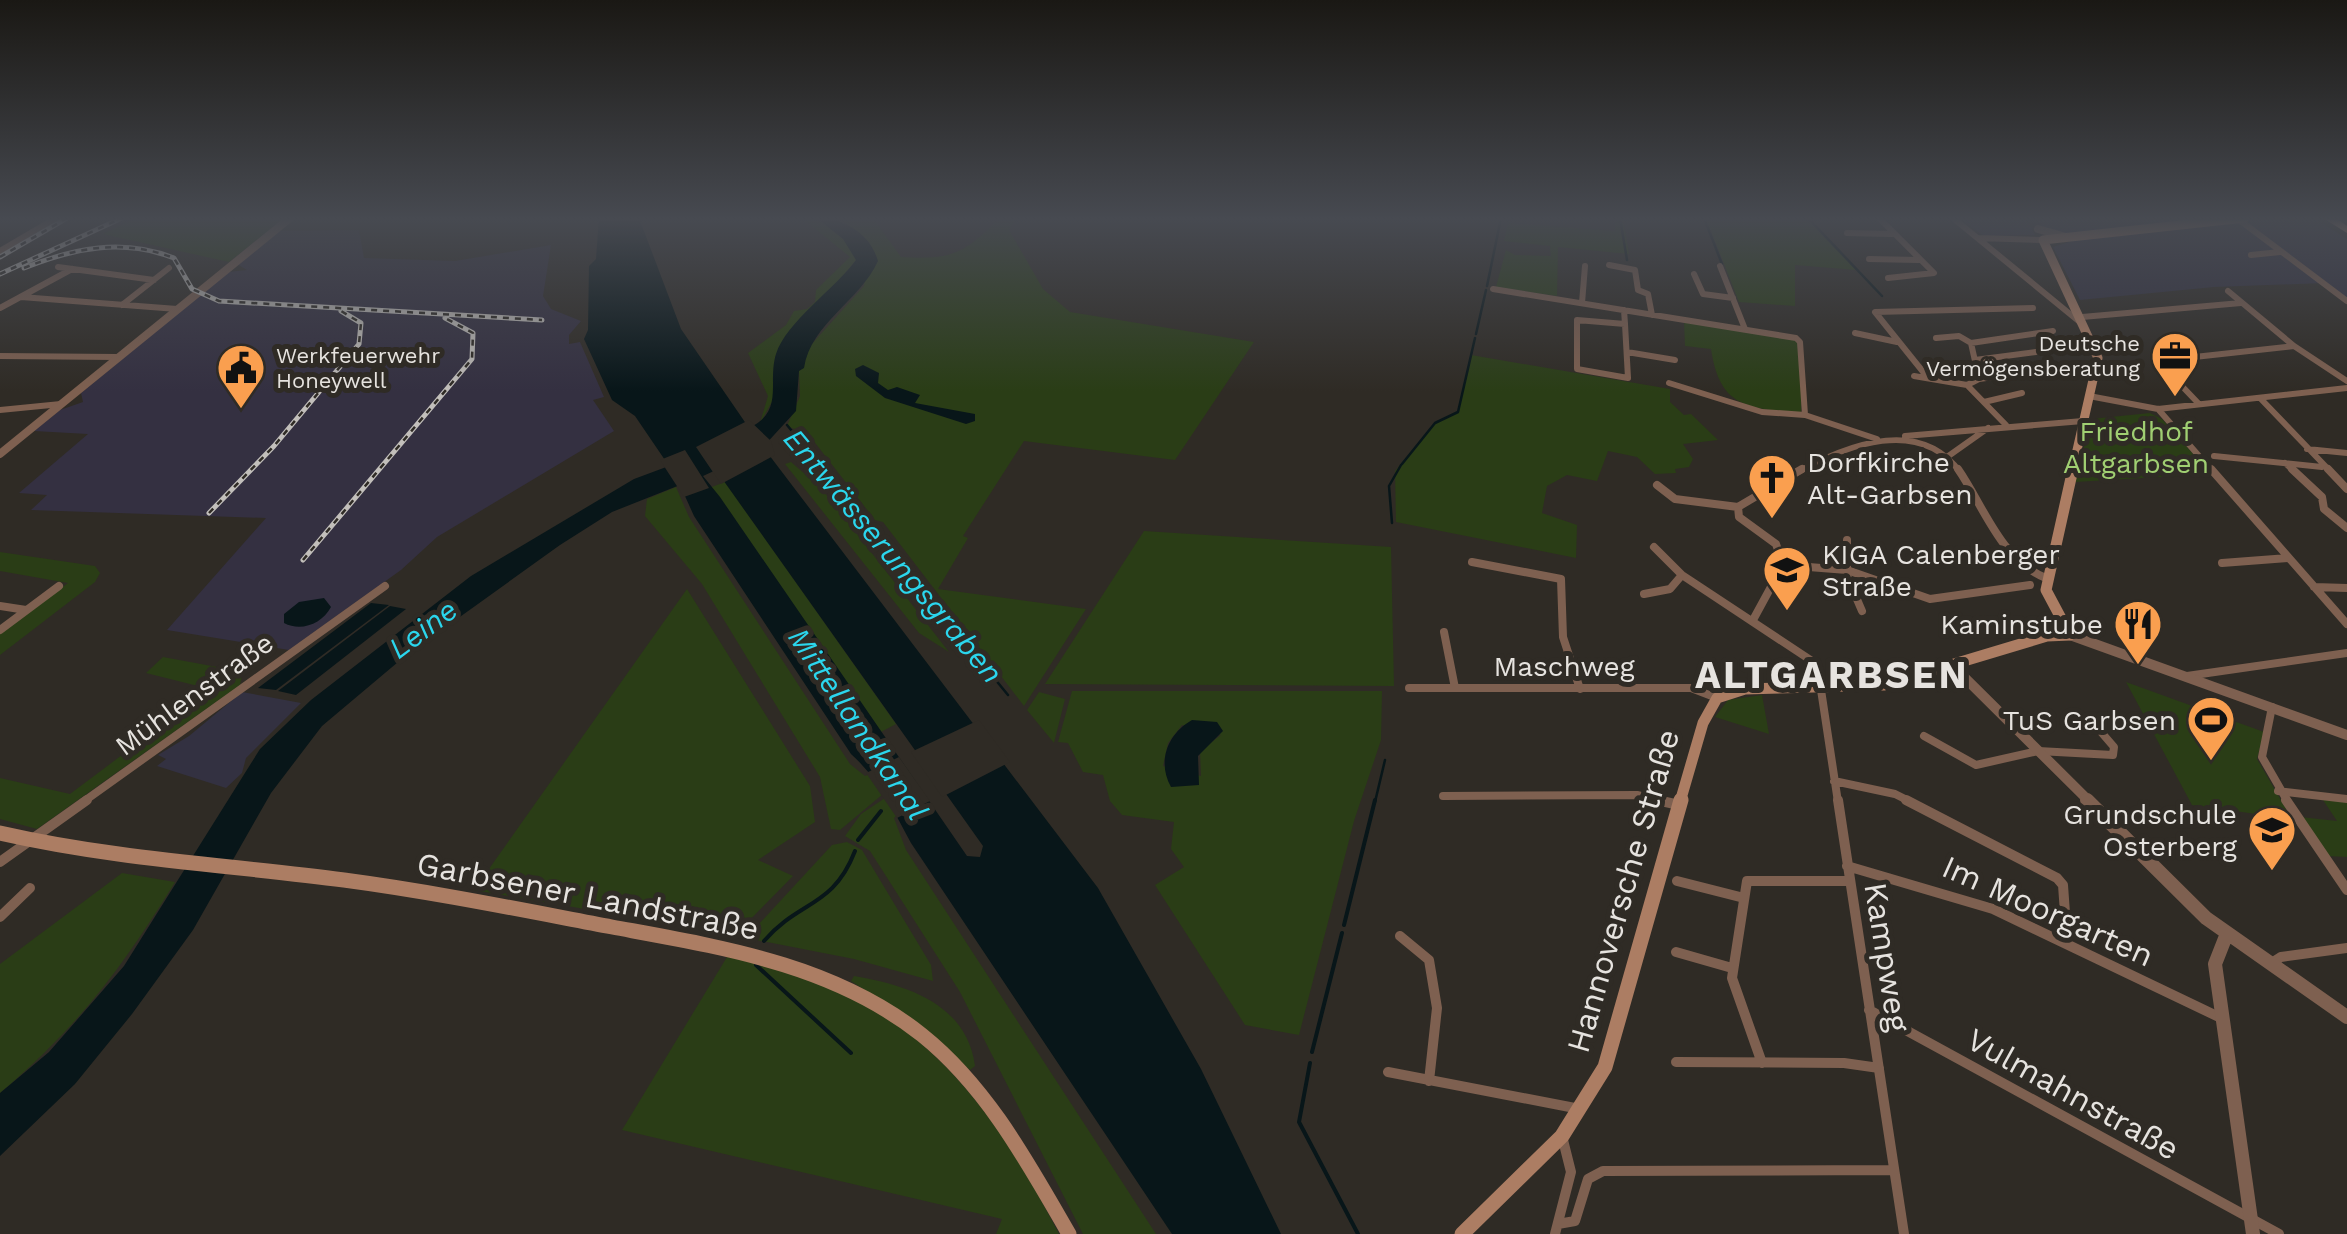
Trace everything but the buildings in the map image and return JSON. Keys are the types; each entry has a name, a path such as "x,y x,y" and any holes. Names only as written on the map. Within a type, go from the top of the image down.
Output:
{"main road":[{"path":"1717,698 1745,689 1884,685 2047,636 2070,635 2046,595 2098,358 2061,276"},
{"name":"Hannoversche Straße","path":"1462,1234 1562,1136 1582,1110 1605,1067 1706,712 1717,698"},
{"name":"Garbsener Landstraße","path":"0,832 140,857 390,886 728,948 834,981 897,1015 950,1058 1008,1129 1069,1234"}],"street":[{"path":"0,308 60,276"},
{"path":"121,276 154,280"},
{"path":"122,304 160,276"},
{"path":"0,454 218,276"},
{"path":"1582,304 1584,276"},
{"path":"1636,276 1638,290 1648,294 1652,314"},
{"path":"1695,276 1701,294 1733,298"},
{"path":"1724,276 1745,330"},
{"path":"1888,278 1916,276"},
{"path":"2025,276 2083,321 2242,303"},
{"path":"2312,276 2347,302"},
{"path":"1493,289 1800,341 1805,416"},
{"path":"2228,291 2347,385"},
{"path":"21,297 177,309"},
{"path":"1928,378 1876,311 2033,308"},
{"path":"1624,310 1625,324 1627,352 1628,377 1577,369 1577,320 1625,324"},
{"path":"1936,338 1956,336 1971,343 2053,331"},
{"path":"1854,333 1898,342"},
{"path":"1971,343 1979,378"},
{"path":"2200,404 2158,362 2294,346"},
{"path":"1627,352 1675,360"},
{"path":"1975,360 2036,352"},
{"path":"0,356 118,357"},
{"path":"1968,385 1979,378 2030,372"},
{"path":"1914,376 1968,385 2006,425"},
{"path":"1669,383 1758,411 1805,416 1877,440"},
{"path":"2089,396 2158,409 2347,385"},
{"path":"1984,402 2022,393"},
{"path":"2260,398 2347,488"},
{"path":"0,410 61,404"},
{"path":"2158,409 2347,624"},
{"path":"1656,485 1675,500 1738,507 1809,464 1877,440 2006,425 2084,421"},
{"path":"1947,457 1989,427"},
{"path":"1905,436 1947,457 1992,528 2021,564 2048,579"},
{"path":"2306,449 2347,453"},
{"path":"2214,456 2322,466"},
{"path":"2286,463 2322,496 2324,509 2347,528"},
{"path":"1738,507 1740,516 1776,544 1783,565 1753,620"},
{"path":"1847,540 1847,570 1862,610"},
{"path":"1654,547 1682,575 1815,663 1820,688"},
{"path":"2222,563 2289,558"},
{"path":"1472,562 1561,578 1563,637 1580,688"},
{"path":"1783,565 1847,570 1930,599 2030,585"},
{"path":"1644,594 1670,589 1682,575"},
{"path":"0,630 58,586"},
{"name":"Mühlenstraße","path":"0,862 384,586"},
{"path":"2314,586 2347,588"},
{"path":"0,606 26,610"},
{"path":"1444,632 1455,688"},
{"path":"2070,635 2347,735"},
{"path":"2187,676 2347,653"},
{"path":"1953,666 2226,936 2347,1017"},
{"name":"Maschweg","path":"1409,688 1694,688 1717,698"},
{"name":"Kampweg","path":"1820,688 1903,1232"},
{"path":"2272,708 2262,760 2278,791 2347,890"},
{"path":"1924,736 1976,765 2038,750 2113,755 2114,747 2090,718"},
{"path":"1834,780 1895,794 2057,878 2064,885 2067,941"},
{"path":"2278,791 2347,798"},
{"path":"1443,796 1637,795 1679,805"},
{"name":"Im Moorgarten","path":"1847,866 1948,891 2067,941 2222,1019"},
{"path":"1678,881 1744,898"},
{"path":"1762,1064 1734,987 1732,968 1747,881 1849,881"},
{"path":"0,917 30,888"},
{"path":"1400,936 1429,960 1438,1008 1428,1081"},
{"path":"2226,936 2215,954 2252,1228"},
{"path":"2270,964 2281,957 2347,948"},
{"path":"1676,952 1732,968"},
{"name":"Vulmahnstraße","path":"1869,1010 2252,1228 2279,1234"},
{"path":"1676,1062 1844,1063 1878,1068"},
{"path":"1388,1072 1558,1102 1582,1110"},
{"path":"1557,1229 1573,1162 1562,1136"},
{"path":"1557,1229 1574,1221 1588,1179 1603,1171 1893,1170"},
{"path":"1903,1232 1918,1234"}],"shaded area":[{"path":"224,276 546,276 543,296 551,309 581,321 569,335 569,344 580,342 604,397 593,400 614,431 437,537 401,570 289,650 167,630 266,518 31,510 47,495 19,493 88,434 34,431 60,410 83,402 81,393"},
{"path":"2068,276 2347,276 2347,299 2325,283 2214,287 2080,300"},
{"path":"242,692 301,703 246,758 242,773 226,788 157,766 166,759 158,755 189,736"}],"green space":[{"path":"831,276 843,276 775,357 775,396 760,423 768,396 748,353 786,325 794,311 807,309 815,302 816,290"},
{"path":"865,276 1035,276 1043,289 1070,312 1254,342 1175,460 1024,441 963,536 968,538 938,589 1086,609 1024,706 883,522 875,520 809,435 787,426 800,396 799,371 811,345 864,286"},
{"path":"1499,276 1557,276 1557,296 1496,287"},
{"path":"1729,276 1795,276 1795,306 1739,302"},
{"path":"1684,322 1802,341 1801,414 1752,406 1729,394 1715,369 1711,349 1685,346"},
{"path":"1471,355 1670,389 1670,402 1684,415 1691,414 1718,440 1683,444 1693,459 1689,467 1675,469 1676,473 1655,474 1637,457 1608,451 1597,481 1567,475 1547,486 1542,513 1577,525 1576,558 1396,522 1395,471 1435,423 1458,412"},
{"name":"Friedhof Altgarbsen","path":"2150,413 2162,419 2211,474 2075,482 2091,419"},
{"path":"791,462 821,488 949,652 919,633 785,464"},
{"path":"725,482 896,724 881,732 709,488"},
{"path":"676,487 689,517 850,764 865,776 870,774 883,794 840,830 831,829 820,777 702,584 645,516 647,499"},
{"path":"1144,531 1391,547 1394,686 1045,684"},
{"path":"0,552 95,566 100,573 95,582 0,655 0,634 68,583 0,571"},
{"path":"687,589 810,786 815,822 758,860 793,876 735,935 474,890"},
{"path":"163,657 228,669 245,661 240,685 37,829 0,819 0,778 70,794 210,689 146,673"},
{"name":"TuS Garbsen","path":"2126,682 2264,732 2257,759 2292,819 2192,805"},
{"path":"1072,691 1382,691 1381,740 1354,821 1299,1035 1245,1025 1155,885 1184,867 1171,849 1174,822 1122,815 1110,801 1103,775 1083,772 1068,743 1058,742","holes":["1182,725 1221,735 1200,751 1201,776 1163,766 1168,743"]},
{"path":"1039,692 1065,699 1054,743 1027,710"},
{"path":"1762,695 1769,734 1715,717 1728,700"},
{"path":"2321,797 2347,800 2347,857 2328,856 2300,817 2337,821"},
{"path":"885,798 897,815 894,818 906,850 1156,1234 1083,1234 960,992 870,851 845,836 861,814"},
{"path":"847,842 862,850 931,965 933,981 854,959 746,938 832,845"},
{"path":"122,873 175,882 97,995 53,1045 0,1093 0,964"},
{"path":"727,957 788,971 841,992 888,1018 929,1050 999,1132 1059,1234 996,1234 1002,1219 622,1130"},
{"path":"854,976 894,985 931,1001 960,1027 975,1066 970,1070 922,1027 851,981"}],"water":[{"path":"589,276 661,276 681,329 749,428 760,421 771,405 776,354 790,330 842,276 870,276 816,338 804,368 799,371 796,411 763,447 1098,888 1201,1069 1281,1234 1172,1234 911,843 878,785 851,754 694,516 680,485 612,512 560,545 404,657 322,726 271,793 193,930 132,1014 75,1084 0,1156 0,1093 49,1052 124,966 260,749 311,700 471,576 634,479 669,466 635,416 612,400 584,339 588,330","holes":["716,470 983,846 980,857 967,856 703,476"]},
{"path":"863,365 879,373 878,383 888,390 897,387 920,395 915,403 975,414 975,421 966,424 885,398 856,376 855,369"},
{"path":"324,598 331,607 317,622 297,627 284,623 284,614 299,602"},
{"path":"371,603 389,605 276,690 258,688"},
{"path":"390,606 406,609 296,695 278,691"},
{"path":"1192,720 1217,722 1223,731 1198,756 1199,785 1171,787 1165,768 1167,749 1176,733"}],"pier":[{"path":"749,420 771,441 775,455 721,484 696,447"},
{"path":"685,450 709,488 684,497 660,460"},
{"path":"979,720 1010,762 942,797 911,752"},
{"path":"899,757 930,801 897,818 866,773"}],"waterway":[{"path":"1487,286 1489,276"},
{"path":"1863,276 1882,296"},
{"path":"1476,334 1486,290"},
{"path":"1402,464 1435,423 1458,412 1475,338"},
{"name":"Entwässerungsgraben","path":"787,425 1008,695"},
{"path":"1392,523 1389,486 1401,465"},
{"path":"1375,802 1385,760"},
{"path":"1344,925 1375,800"},
{"name":"Mittellandkanal","path":"858,840 881,811"},
{"path":"764,941 826,894 846,870 855,851"},
{"path":"1312,1052 1342,933"},
{"path":"756,965 851,1053"},
{"path":"1310,1063 1299,1122 1358,1234"}],"railway":[{"path":"184,276 192,289 219,301 542,320"},
{"path":"209,513 274,446 359,344 361,323 341,311"},
{"path":"303,560 472,359 473,333 445,318"}],"place":[{"name":"Deutsche Vermögensberatung","path":"2175,398"},
{"name":"Werkfeuerwehr Honeywell","path":"241,410"},
{"name":"Dorfkirche Alt-Garbsen","path":"1772,520"},
{"name":"KIGA Calenberger Straße","path":"1787,612"},
{"name":"Kaminstube","path":"2138,666"},
{"name":"TuS Garbsen","path":"2211,762"},
{"name":"Grundschule Osterberg","path":"2272,872"}],"district":[{"name":"ALTGARBSEN","path":"1832,675"}],"water label":[{"name":"Leine","path":"423,629"}]}
